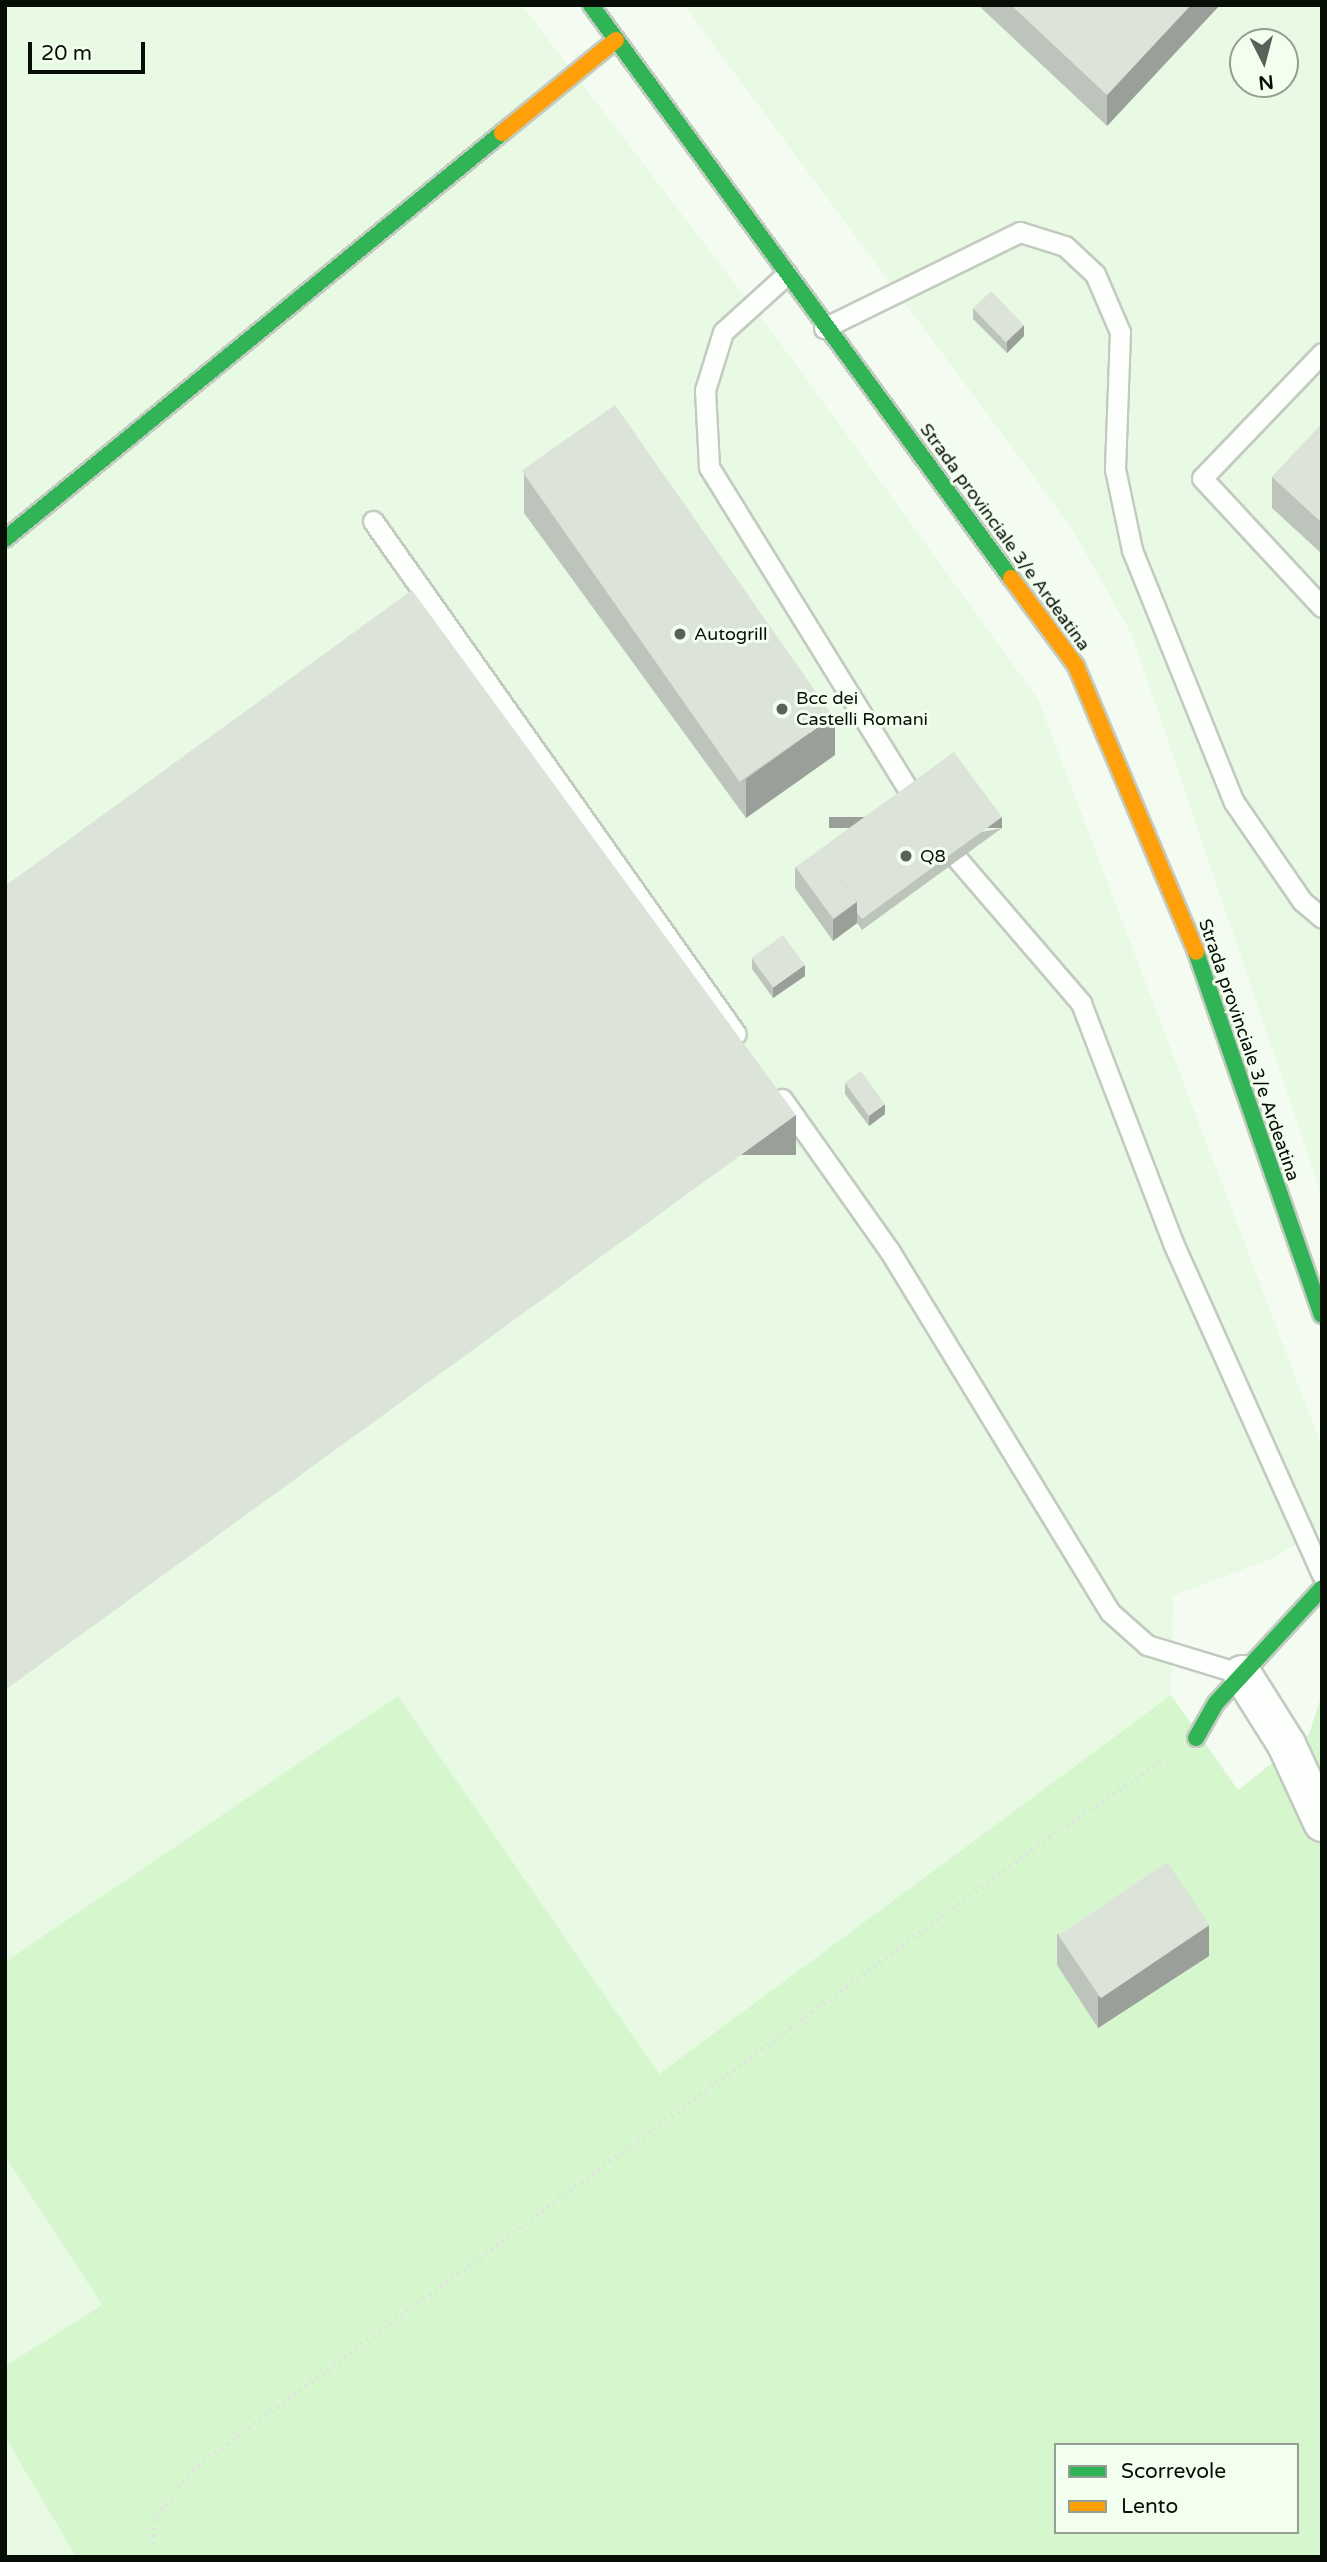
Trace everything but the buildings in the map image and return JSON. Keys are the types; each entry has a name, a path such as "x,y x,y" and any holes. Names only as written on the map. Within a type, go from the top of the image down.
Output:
{"main road":[{"name":"Strada provinciale 3/e Ardeatina","path":"591,5 824,328 1076,666 1173,887 1322,1315"},
{"path":"9,530 616,40"},
{"path":"1196,1738 1241,1674 1322,1588"}],"street":[{"path":"1241,1674 1286,1744 1322,1822"}],"lane":[{"path":"824,328 1020,232 1065,246 1095,274 1120,332 1115,457 1132,550 1234,802 1302,901 1322,918"},
{"path":"787,274 723,332 705,390 709,467 931,829 1081,1003 1173,1243 1322,1574"},
{"path":"1322,353 1202,478 1322,607"},
{"path":"373,520 752,1056"},
{"path":"768,1079 889,1250 1110,1612 1147,1644 1241,1674"}],"path":[{"path":"149,2557 157,2515 198,2465 1038,1845 1196,1738"}],"shaded area":[{"path":"5,5 522,5 784,348 1038,699 1322,1447 1322,1529 1273,1558 1173,1596 1171,1695 659,2075 398,1697 5,1962"},
{"path":"684,5 1322,5 1322,1196 1132,635 1071,527"},
{"path":"5,2156 102,2305 5,2366"},
{"path":"5,2437 76,2557 5,2557"}],"green space":[{"path":"1322,1694 1322,2557 76,2557 5,2437 5,2366 102,2305 5,2156 5,1962 398,1696 659,2074 1171,1695 1238,1790 1309,1734"}],"traffic: fast":[{"path":"591,5 1011,578"},
{"path":"5,539 502,133"},
{"path":"1196,952 1322,1315"},
{"path":"1196,1738 1216,1703 1322,1588"}],"traffic: slow":[{"path":"502,133 616,40"},
{"path":"1011,578 1076,666 1196,952"}],"place":[{"name":"Autogrill","path":"680,634"},
{"name":"Bcc dei Castelli Romani","path":"782,709"},
{"name":"Q8","path":"906,856"}]}
